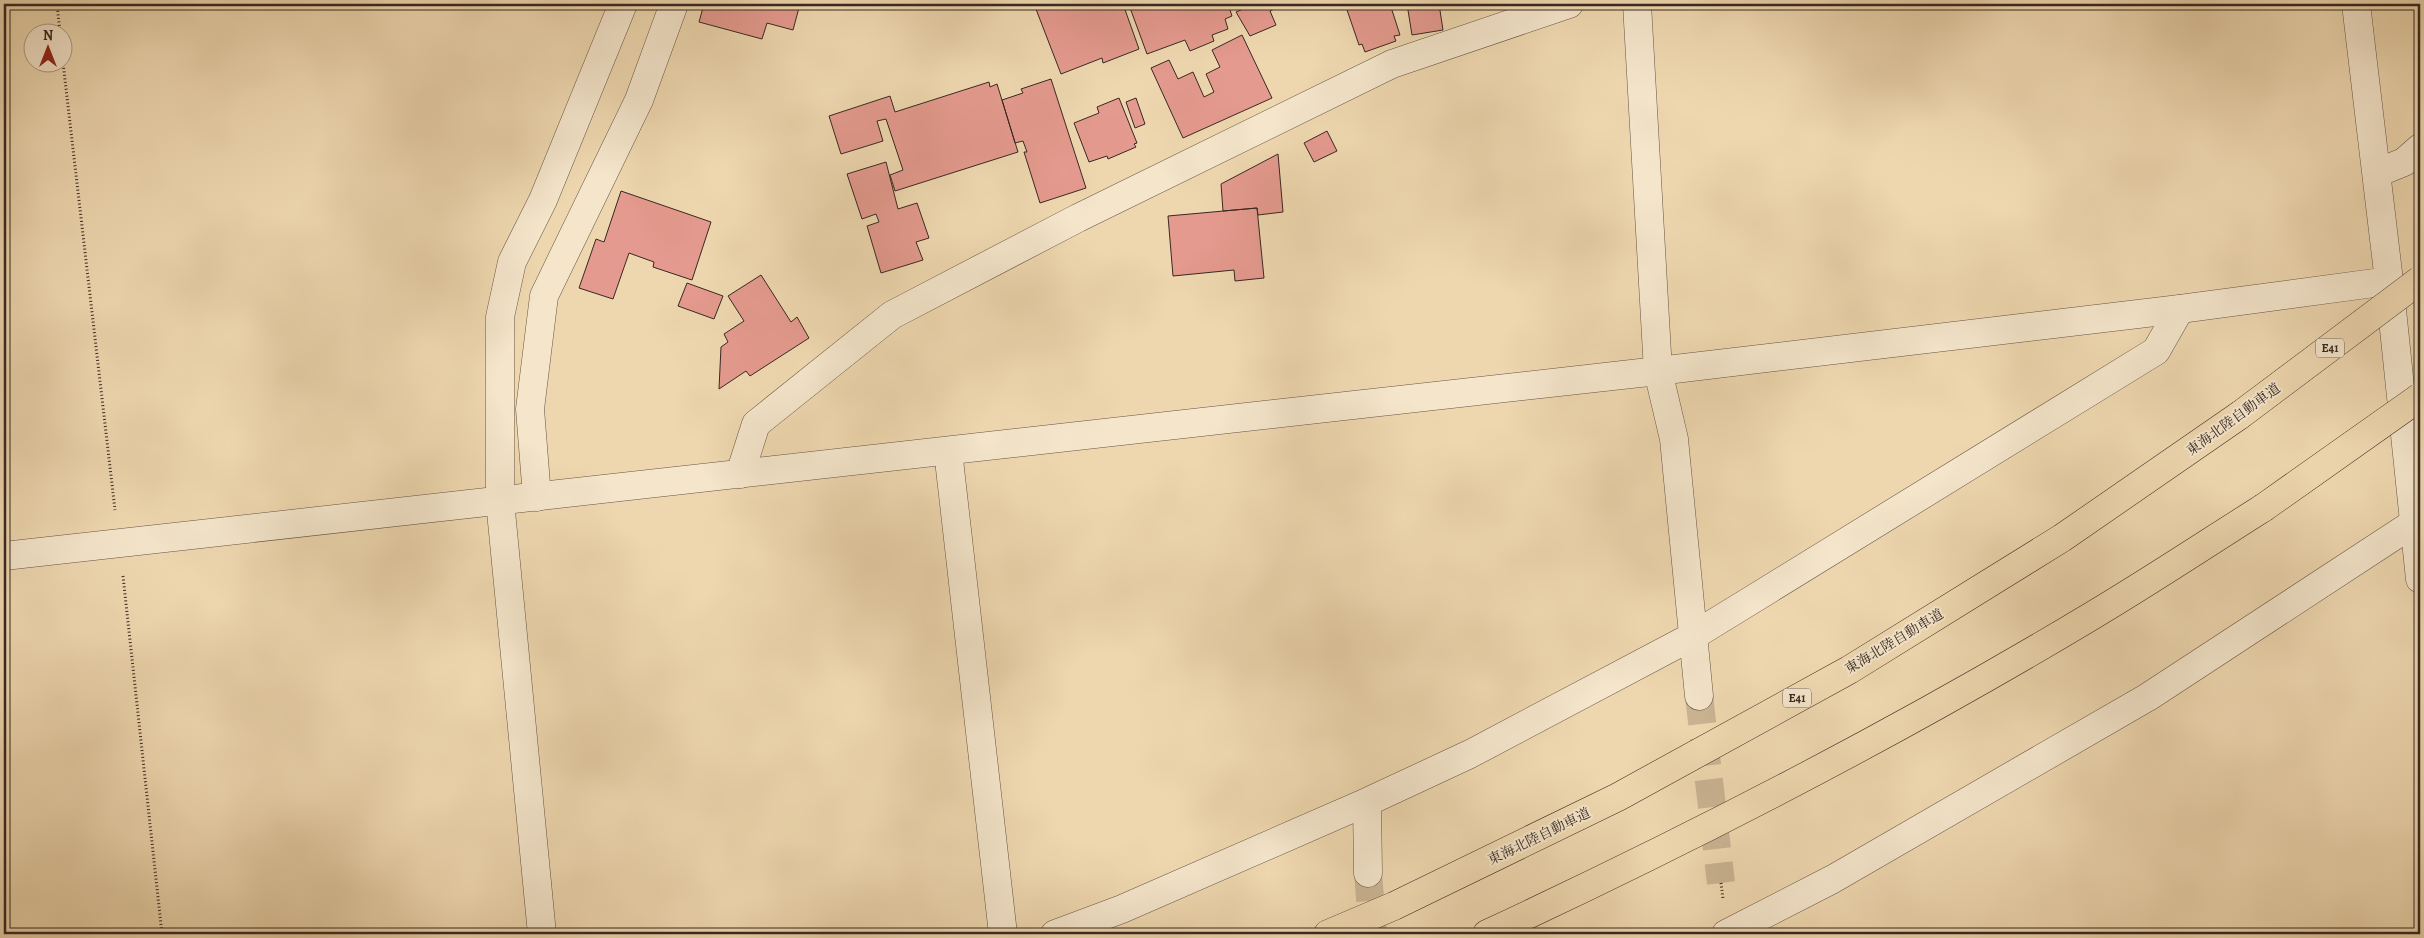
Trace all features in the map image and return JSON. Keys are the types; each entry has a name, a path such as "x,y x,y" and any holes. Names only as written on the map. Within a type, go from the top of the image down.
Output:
{"highway":[{"name":"東海北陸自動車道","path":"1328,934 1394,906 1618,797 1849,670 2062,538 2240,415 2420,280"},
{"path":"1487,934 1637,864 1879,738 2090,617 2263,508 2420,398"}],"street":[{"path":"542,934 500,501 500,317 512,262 543,200 623,4"},
{"path":"537,496 530,409 544,296 639,100 674,4"},
{"path":"740,474 756,424 892,315 1078,218 1392,64 1569,4"},
{"path":"1637,4 1658,371 1674,439 1699,696"},
{"path":"2356,4 2417,521 2420,579"},
{"path":"2376,173 2404,162 2420,148"},
{"path":"4,556 1658,371 2180,309 2389,281"},
{"path":"1055,934 1122,909 1367,802 1470,754 1694,636 2156,351 2180,309"},
{"path":"948,451 1003,934"},
{"path":"1726,934 1833,878 2148,698 2417,521"},
{"path":"1367,802 1368,873"}],"path":[{"path":"57,4 59,22"},
{"path":"64,72 162,934"}],"building":[{"path":"704,4 800,4 793,30 767,23 762,39 699,22"},
{"path":"1034,4 1123,4 1139,49 1103,63 1102,58 1061,74"},
{"path":"1228,4 1232,16 1225,19 1228,29 1212,35 1214,41 1190,51 1185,40 1147,54 1129,5"},
{"path":"1255,4 1272,4 1274,9 1270,11 1276,25 1250,36 1236,12"},
{"path":"1345,4 1390,4 1400,35 1394,36 1396,41 1365,52 1362,44 1359,45"},
{"path":"1407,4 1439,4 1443,30 1412,35"},
{"path":"1242,35 1272,98 1183,138 1151,68 1169,60 1178,79 1193,72 1204,97 1214,92 1206,74 1220,67 1212,50"},
{"path":"1051,79 1086,188 1040,203 1024,152 1027,152 1023,141 1015,143 1002,100 1023,93 1021,89"},
{"path":"989,82 990,87 997,84 1018,152 895,191 890,175 903,170 886,119 877,121 883,141 841,154 829,116 890,96 895,112"},
{"path":"1119,98 1137,143 1134,144 1136,147 1108,159 1107,156 1089,162 1074,123 1099,113 1097,107"},
{"path":"1136,98 1145,124 1135,128 1126,102"},
{"path":"1327,131 1337,151 1314,162 1304,143"},
{"path":"1278,154 1283,212 1258,215 1257,208 1223,211 1221,184"},
{"path":"886,162 898,209 917,203 929,238 916,242 923,260 881,273 867,226 879,222 876,214 862,219 847,174"},
{"path":"621,191 711,222 692,280 653,267 654,262 629,253 613,299 579,288 596,239 604,242"},
{"path":"1257,208 1264,278 1235,281 1234,270 1173,276 1168,216"},
{"path":"761,275 791,322 797,317 809,338 750,376 746,371 719,389 721,347 728,342 724,334 744,321 728,296"},
{"path":"687,283 723,296 714,319 678,306"}],"tunnel":[{"path":"1699,696 1721,883"},
{"path":"1368,873 1373,934"}]}
